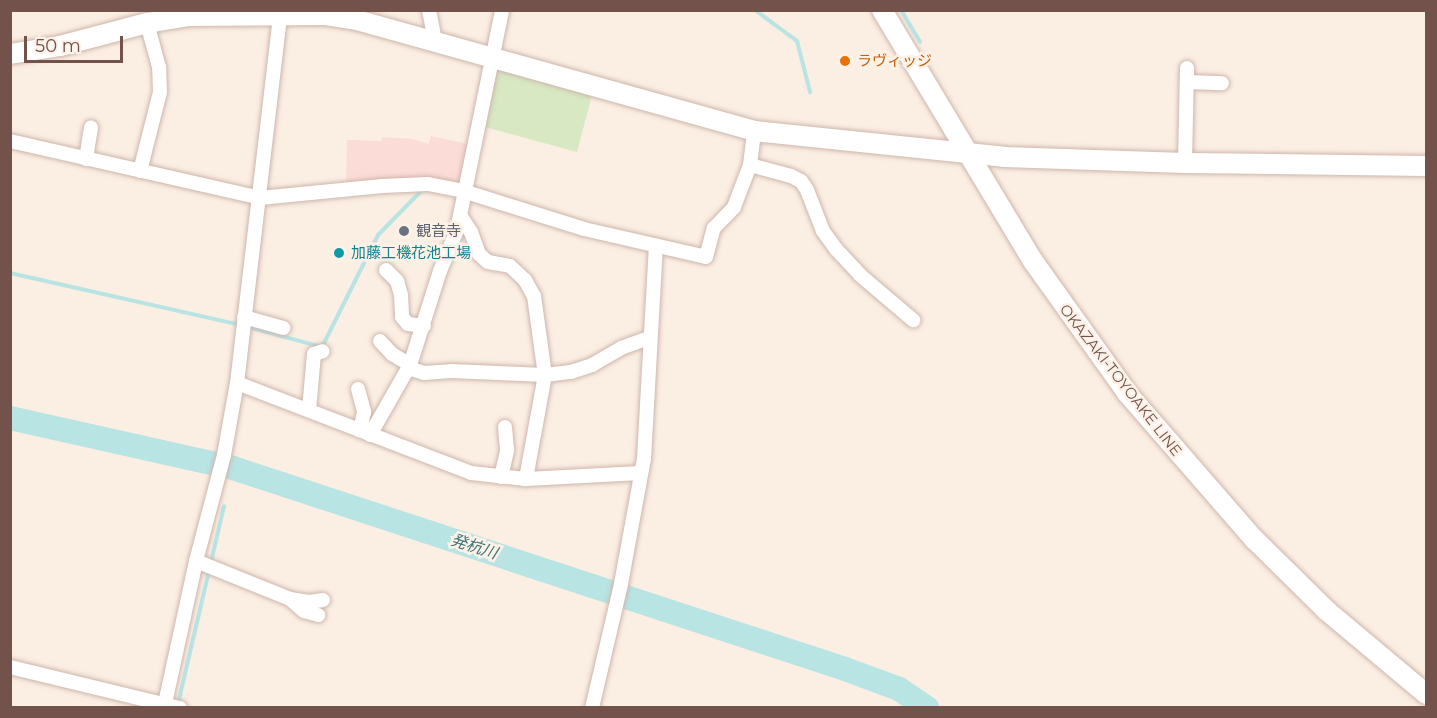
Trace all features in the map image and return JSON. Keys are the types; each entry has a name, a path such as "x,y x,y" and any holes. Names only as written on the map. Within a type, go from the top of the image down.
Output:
{"street":[{"path":"429,10 435,42"},
{"path":"365,433 409,366 460,215 490,58 502,10"},
{"name":"OKAZAKI-TOYOAKE LINE","path":"882,10 1062,306 1127,393 1254,540 1326,610 1426,694"},
{"path":"10,54 60,46 189,13 281,13 342,17 754,131 969,154 1185,164 1426,166"},
{"path":"10,667 170,706 207,565 219,476 237,383 281,13"},
{"path":"140,171 160,92 159,67 147,23"},
{"path":"1185,164 1187,75 1222,83"},
{"path":"86,159 91,127"},
{"path":"10,141 260,198 382,186 429,184 463,191 584,229 706,257 714,228 734,207 750,165 754,131"},
{"path":"750,165 801,181 807,190 823,231 836,249 860,275 913,320"},
{"path":"460,215 471,232 479,254 488,262 510,266 525,280 534,296 545,375 526,479"},
{"path":"592,708 621,585 644,459 656,247"},
{"path":"386,270 397,281 401,295 402,317 408,324 424,326"},
{"path":"244,317 284,328"},
{"path":"380,341 392,354 424,373 451,371 545,375 571,372 592,365 621,348 650,338"},
{"path":"309,410 314,354 323,351"},
{"path":"237,383 471,473 526,479 641,472"},
{"path":"358,389 364,411 365,433"},
{"path":"501,477 507,450 505,427"},
{"path":"207,565 290,599 309,602 323,600"},
{"path":"290,599 304,611 318,615"}],"shaded area":[{"path":"431,136 468,144 460,187 346,185 347,140 381,141 383,137 413,139 429,144"}],"green space":[{"path":"497,69 592,95 577,152 481,126 491,73"}],"waterway":[{"path":"755,10 797,41 810,92"},
{"path":"901,10 920,42"},
{"path":"248,327 322,347 378,235 422,190 425,190"},
{"path":"10,273 240,325"},
{"name":"発杭川","path":"10,418 233,468 845,669 899,689 927,708"},
{"path":"178,704 224,506"}],"place":[{"name":"ラヴィッジ","path":"845,61"},
{"name":"観音寺","path":"404,231"},
{"name":"加藤工機花池工場","path":"339,253"}]}
